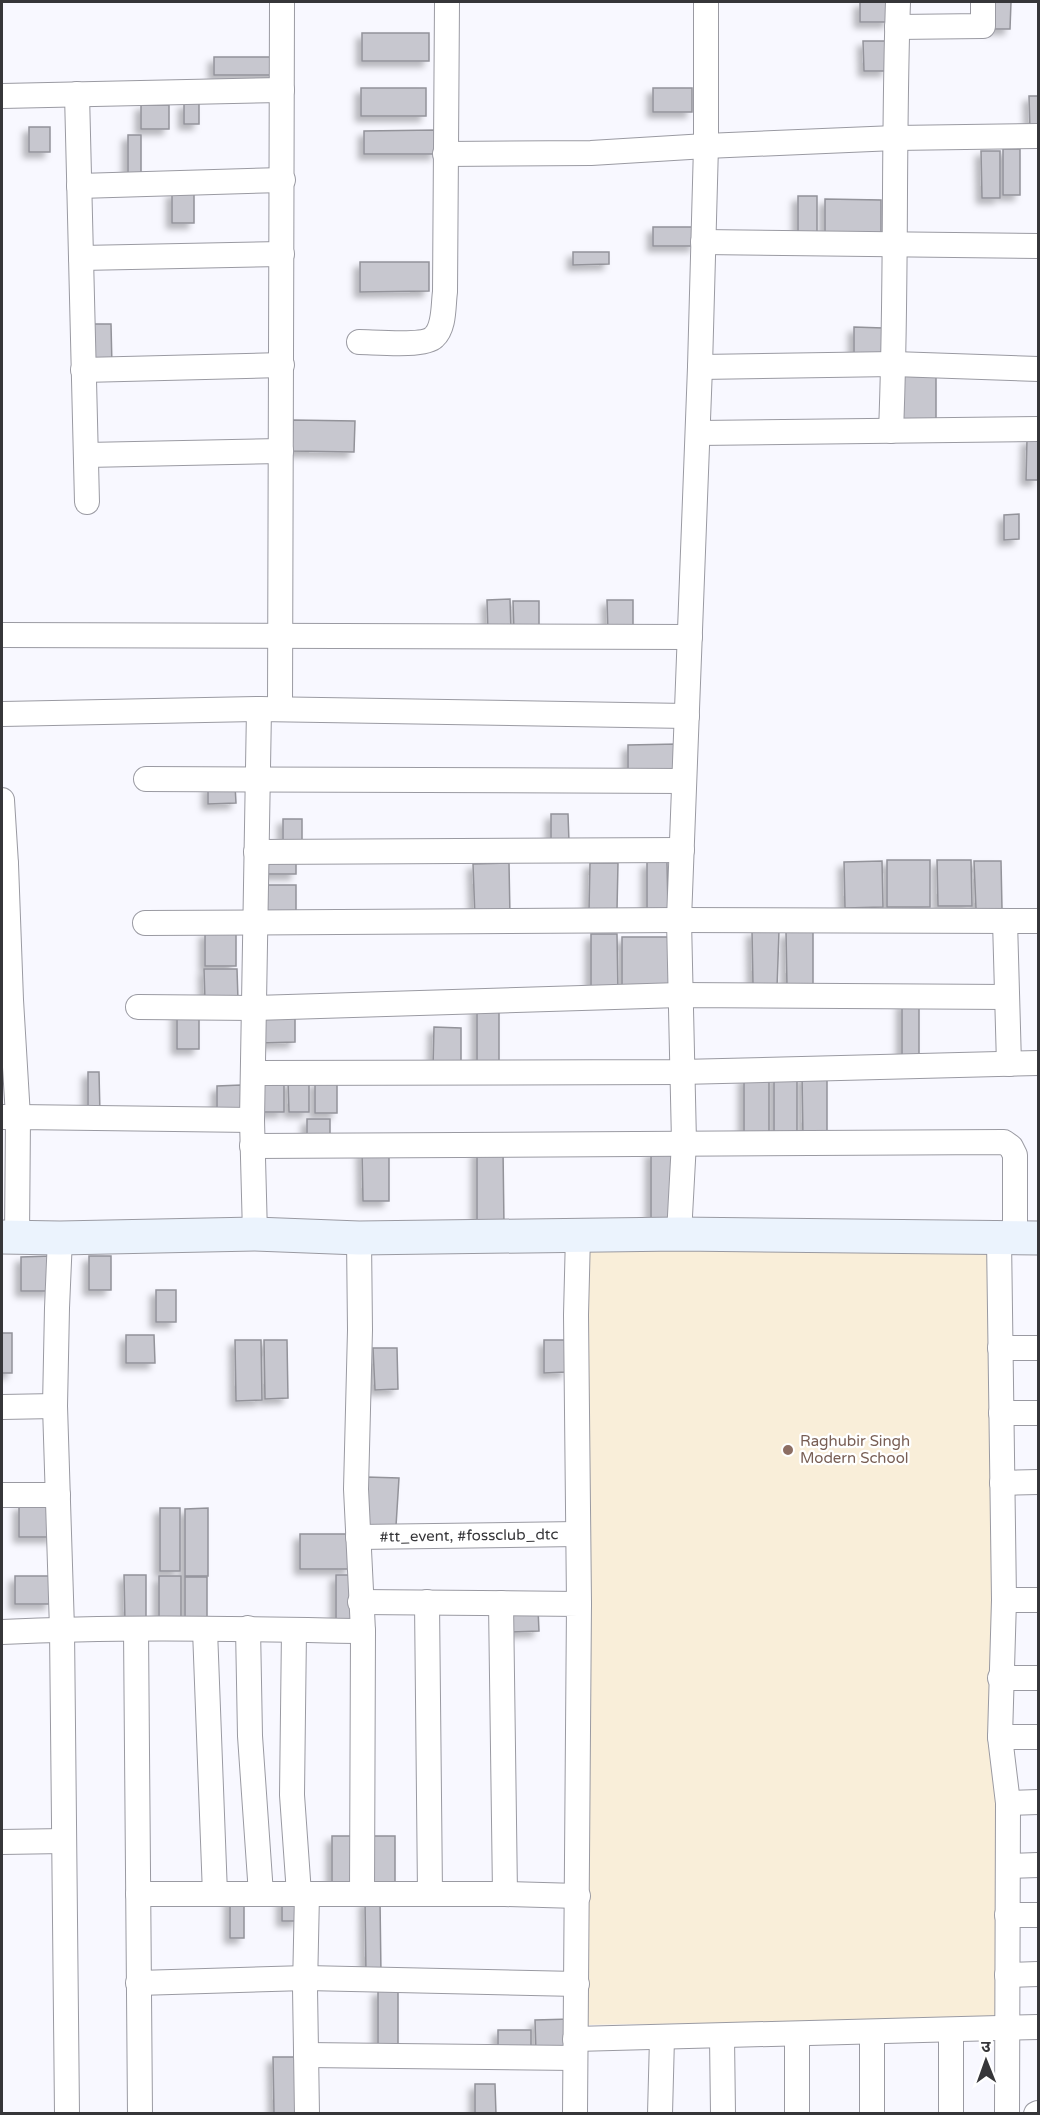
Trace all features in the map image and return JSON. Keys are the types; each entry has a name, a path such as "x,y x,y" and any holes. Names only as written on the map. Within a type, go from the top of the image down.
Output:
{"street":[{"path":"255,1234 252,1120 257,780 281,635 282,2"},
{"path":"359,342 429,340 435,337 442,318 445,292 447,2"},
{"path":"679,1234 684,1142 679,920 700,366 706,146 706,2"},
{"path":"891,431 896,245 895,138 898,2"},
{"path":"897,27 983,26 983,2"},
{"path":"2,96 282,90"},
{"path":"77,94 87,502"},
{"path":"445,154 591,153 895,138 1038,136"},
{"path":"79,186 283,180"},
{"path":"703,242 1038,246"},
{"path":"81,258 282,254"},
{"path":"700,366 894,364 1038,369"},
{"path":"83,370 282,365"},
{"path":"698,433 1038,429"},
{"path":"86,455 282,451"},
{"path":"2,635 690,637"},
{"path":"2,714 270,709 687,716"},
{"path":"146,779 684,781"},
{"path":"2,800 10,1117 9,1237 255,1234 359,1238 679,1234 1017,1238"},
{"path":"256,852 682,850"},
{"path":"145,923 679,920 1038,921"},
{"path":"1005,921 1009,1064"},
{"path":"138,1007 255,1008 680,996 1007,997"},
{"path":"254,1073 681,1072 1038,1063"},
{"path":"10,1117 252,1120"},
{"path":"252,1146 1004,1142 1011,1147 1015,1155 1017,1238 1000,1348 1004,1600 1000,1737 1008,1803 1007,2114"},
{"path":"575,2114 579,1604 576,1315 578,1235"},
{"path":"60,1238 56,1406 62,1629 67,2114"},
{"path":"359,1238 360,1330 356,1489 363,1631 362,1894"},
{"path":"1000,1348 1038,1348"},
{"path":"2,1407 56,1406"},
{"path":"1001,1413 1038,1413"},
{"path":"1002,1482 1038,1482"},
{"path":"2,1495 58,1496"},
{"name":"#tt_event, #fossclub_dtc","path":"358,1537 578,1534"},
{"path":"1004,1600 1038,1600"},
{"path":"360,1602 579,1604"},
{"path":"427,1602 430,1894"},
{"path":"501,1603 505,1894"},
{"path":"2,1632 62,1629 248,1628 363,1631"},
{"path":"248,1628 250,1736 261,1894"},
{"path":"136,1629 140,2114"},
{"path":"205,1630 215,1894"},
{"path":"294,1630 292,1795 303,1894 307,2114"},
{"path":"1000,1678 1038,1678"},
{"path":"1000,1737 1038,1737"},
{"path":"1008,1803 1038,1802"},
{"path":"2,1842 64,1841"},
{"path":"1008,1866 1038,1865"},
{"path":"138,1894 578,1896"},
{"path":"1007,1915 1038,1915"},
{"path":"1007,1975 1038,1974"},
{"path":"138,1983 306,1978 577,1984"},
{"path":"306,2055 575,2048 662,2038 1038,2027"},
{"path":"951,2030 951,2114"},
{"path":"872,2032 872,2114"},
{"path":"797,2034 797,2114"},
{"path":"722,2037 723,2114"},
{"path":"660,2114 662,2038"}],"shaded area":[{"name":"Raghubir Singh Modern School","path":"991,1242 1001,2019 581,2025 580,1245"}],"building":[{"path":"860,2 890,2 889,22 860,22"},
{"path":"990,2 1011,2 1010,29 990,29"},
{"path":"362,33 429,33 429,61 362,61"},
{"path":"863,41 887,41 887,71 864,71"},
{"path":"214,57 279,57 279,75 214,75"},
{"path":"361,88 426,88 426,116 361,116"},
{"path":"653,88 692,88 692,112 653,112"},
{"path":"1029,96 1038,96 1038,131 1030,131"},
{"path":"184,103 199,103 199,124 184,124"},
{"path":"141,105 169,105 169,129 141,129"},
{"path":"29,127 50,127 50,152 29,152"},
{"path":"436,130 436,154 364,154 364,131"},
{"path":"128,135 141,135 141,179 128,179"},
{"path":"1003,149 1020,149 1020,195 1003,195"},
{"path":"981,151 1000,151 1000,198 982,198"},
{"path":"172,192 194,192 194,223 172,223"},
{"path":"798,196 817,196 817,234 798,234"},
{"path":"825,199 881,200 881,237 825,237"},
{"path":"653,227 695,227 695,246 653,246"},
{"path":"573,252 609,252 609,264 573,265"},
{"path":"360,262 429,262 429,291 360,292"},
{"path":"90,324 111,324 112,367 91,367"},
{"path":"854,327 883,328 882,355 854,355"},
{"path":"901,376 936,377 936,427 901,427"},
{"path":"293,420 355,421 354,452 292,451"},
{"path":"1027,439 1038,439 1038,480 1026,480"},
{"path":"1019,514 1019,539 1004,540 1004,515"},
{"path":"510,599 511,632 488,633 487,600"},
{"path":"607,600 633,600 633,632 608,633"},
{"path":"513,601 539,601 539,632 514,632"},
{"path":"678,744 679,776 628,777 628,745"},
{"path":"208,785 235,785 236,803 208,804"},
{"path":"551,814 568,814 569,842 551,843"},
{"path":"283,819 302,819 302,850 283,850"},
{"path":"265,859 296,859 296,874 265,874"},
{"path":"887,860 930,860 930,907 887,907"},
{"path":"937,860 971,860 972,906 938,906"},
{"path":"882,861 883,907 845,908 844,862"},
{"path":"974,861 1001,861 1002,909 976,909"},
{"path":"647,862 667,862 668,912 647,912"},
{"path":"509,863 510,917 475,918 473,864"},
{"path":"590,863 618,863 617,910 589,910"},
{"path":"264,885 296,885 296,917 264,918"},
{"path":"752,931 779,931 777,988 753,985"},
{"path":"205,932 236,932 236,966 205,966"},
{"path":"786,932 813,932 813,984 787,987"},
{"path":"591,934 617,934 618,994 591,994"},
{"path":"622,937 669,937 669,992 622,993"},
{"path":"204,969 237,969 238,1000 205,1001"},
{"path":"902,1002 919,1002 919,1064 902,1064"},
{"path":"477,1005 499,1005 499,1062 477,1062"},
{"path":"177,1009 199,1009 199,1049 177,1049"},
{"path":"260,1014 295,1014 295,1042 260,1043"},
{"path":"434,1027 461,1028 461,1067 433,1067"},
{"path":"88,1072 99,1072 100,1114 88,1114"},
{"path":"774,1074 797,1074 797,1136 774,1136"},
{"path":"802,1075 827,1075 827,1139 803,1139"},
{"path":"744,1076 769,1076 769,1135 744,1135"},
{"path":"260,1080 284,1080 284,1112 260,1112"},
{"path":"288,1081 309,1081 309,1112 289,1112"},
{"path":"315,1081 337,1081 337,1113 315,1113"},
{"path":"241,1085 241,1115 217,1116 217,1086"},
{"path":"307,1119 330,1119 330,1143 307,1143"},
{"path":"503,1149 504,1226 477,1226 477,1150"},
{"path":"362,1150 389,1150 389,1201 363,1201"},
{"path":"651,1151 673,1151 673,1224 651,1224"},
{"path":"52,1256 52,1291 21,1291 21,1257"},
{"path":"89,1256 111,1256 111,1290 89,1290"},
{"path":"156,1290 176,1290 176,1322 156,1322"},
{"path":"2,1333 12,1333 12,1373 2,1373"},
{"path":"126,1335 154,1335 155,1363 126,1363"},
{"path":"235,1340 261,1340 262,1400 236,1401"},
{"path":"264,1340 287,1340 288,1398 265,1399"},
{"path":"544,1340 567,1340 567,1372 544,1373"},
{"path":"373,1348 397,1348 398,1389 375,1390"},
{"path":"366,1477 399,1478 396,1526 367,1525"},
{"path":"19,1505 55,1505 55,1537 19,1537"},
{"path":"160,1508 180,1508 180,1571 160,1571"},
{"path":"208,1508 208,1576 185,1576 185,1509"},
{"path":"300,1534 351,1534 351,1569 300,1569"},
{"path":"124,1575 146,1575 146,1624 125,1624"},
{"path":"336,1575 352,1575 353,1626 336,1626"},
{"path":"15,1576 51,1576 51,1604 15,1604"},
{"path":"159,1576 181,1576 181,1623 159,1623"},
{"path":"185,1577 207,1577 207,1624 185,1624"},
{"path":"538,1609 539,1631 511,1632 512,1610"},
{"path":"332,1836 357,1836 358,1890 332,1890"},
{"path":"367,1836 395,1836 395,1886 367,1887"},
{"path":"230,1896 244,1896 244,1938 230,1938"},
{"path":"282,1897 299,1897 299,1921 282,1921"},
{"path":"365,1900 380,1900 381,1975 366,1976"},
{"path":"378,1990 398,1990 398,2050 378,2050"},
{"path":"571,2019 571,2052 536,2053 535,2020"},
{"path":"498,2030 531,2030 531,2053 498,2053"},
{"path":"273,2057 298,2057 299,2114 274,2114"},
{"path":"475,2084 495,2084 496,2114 475,2114"}],"place":[{"name":"Raghubir Singh Modern School","path":"788,1450"}]}
